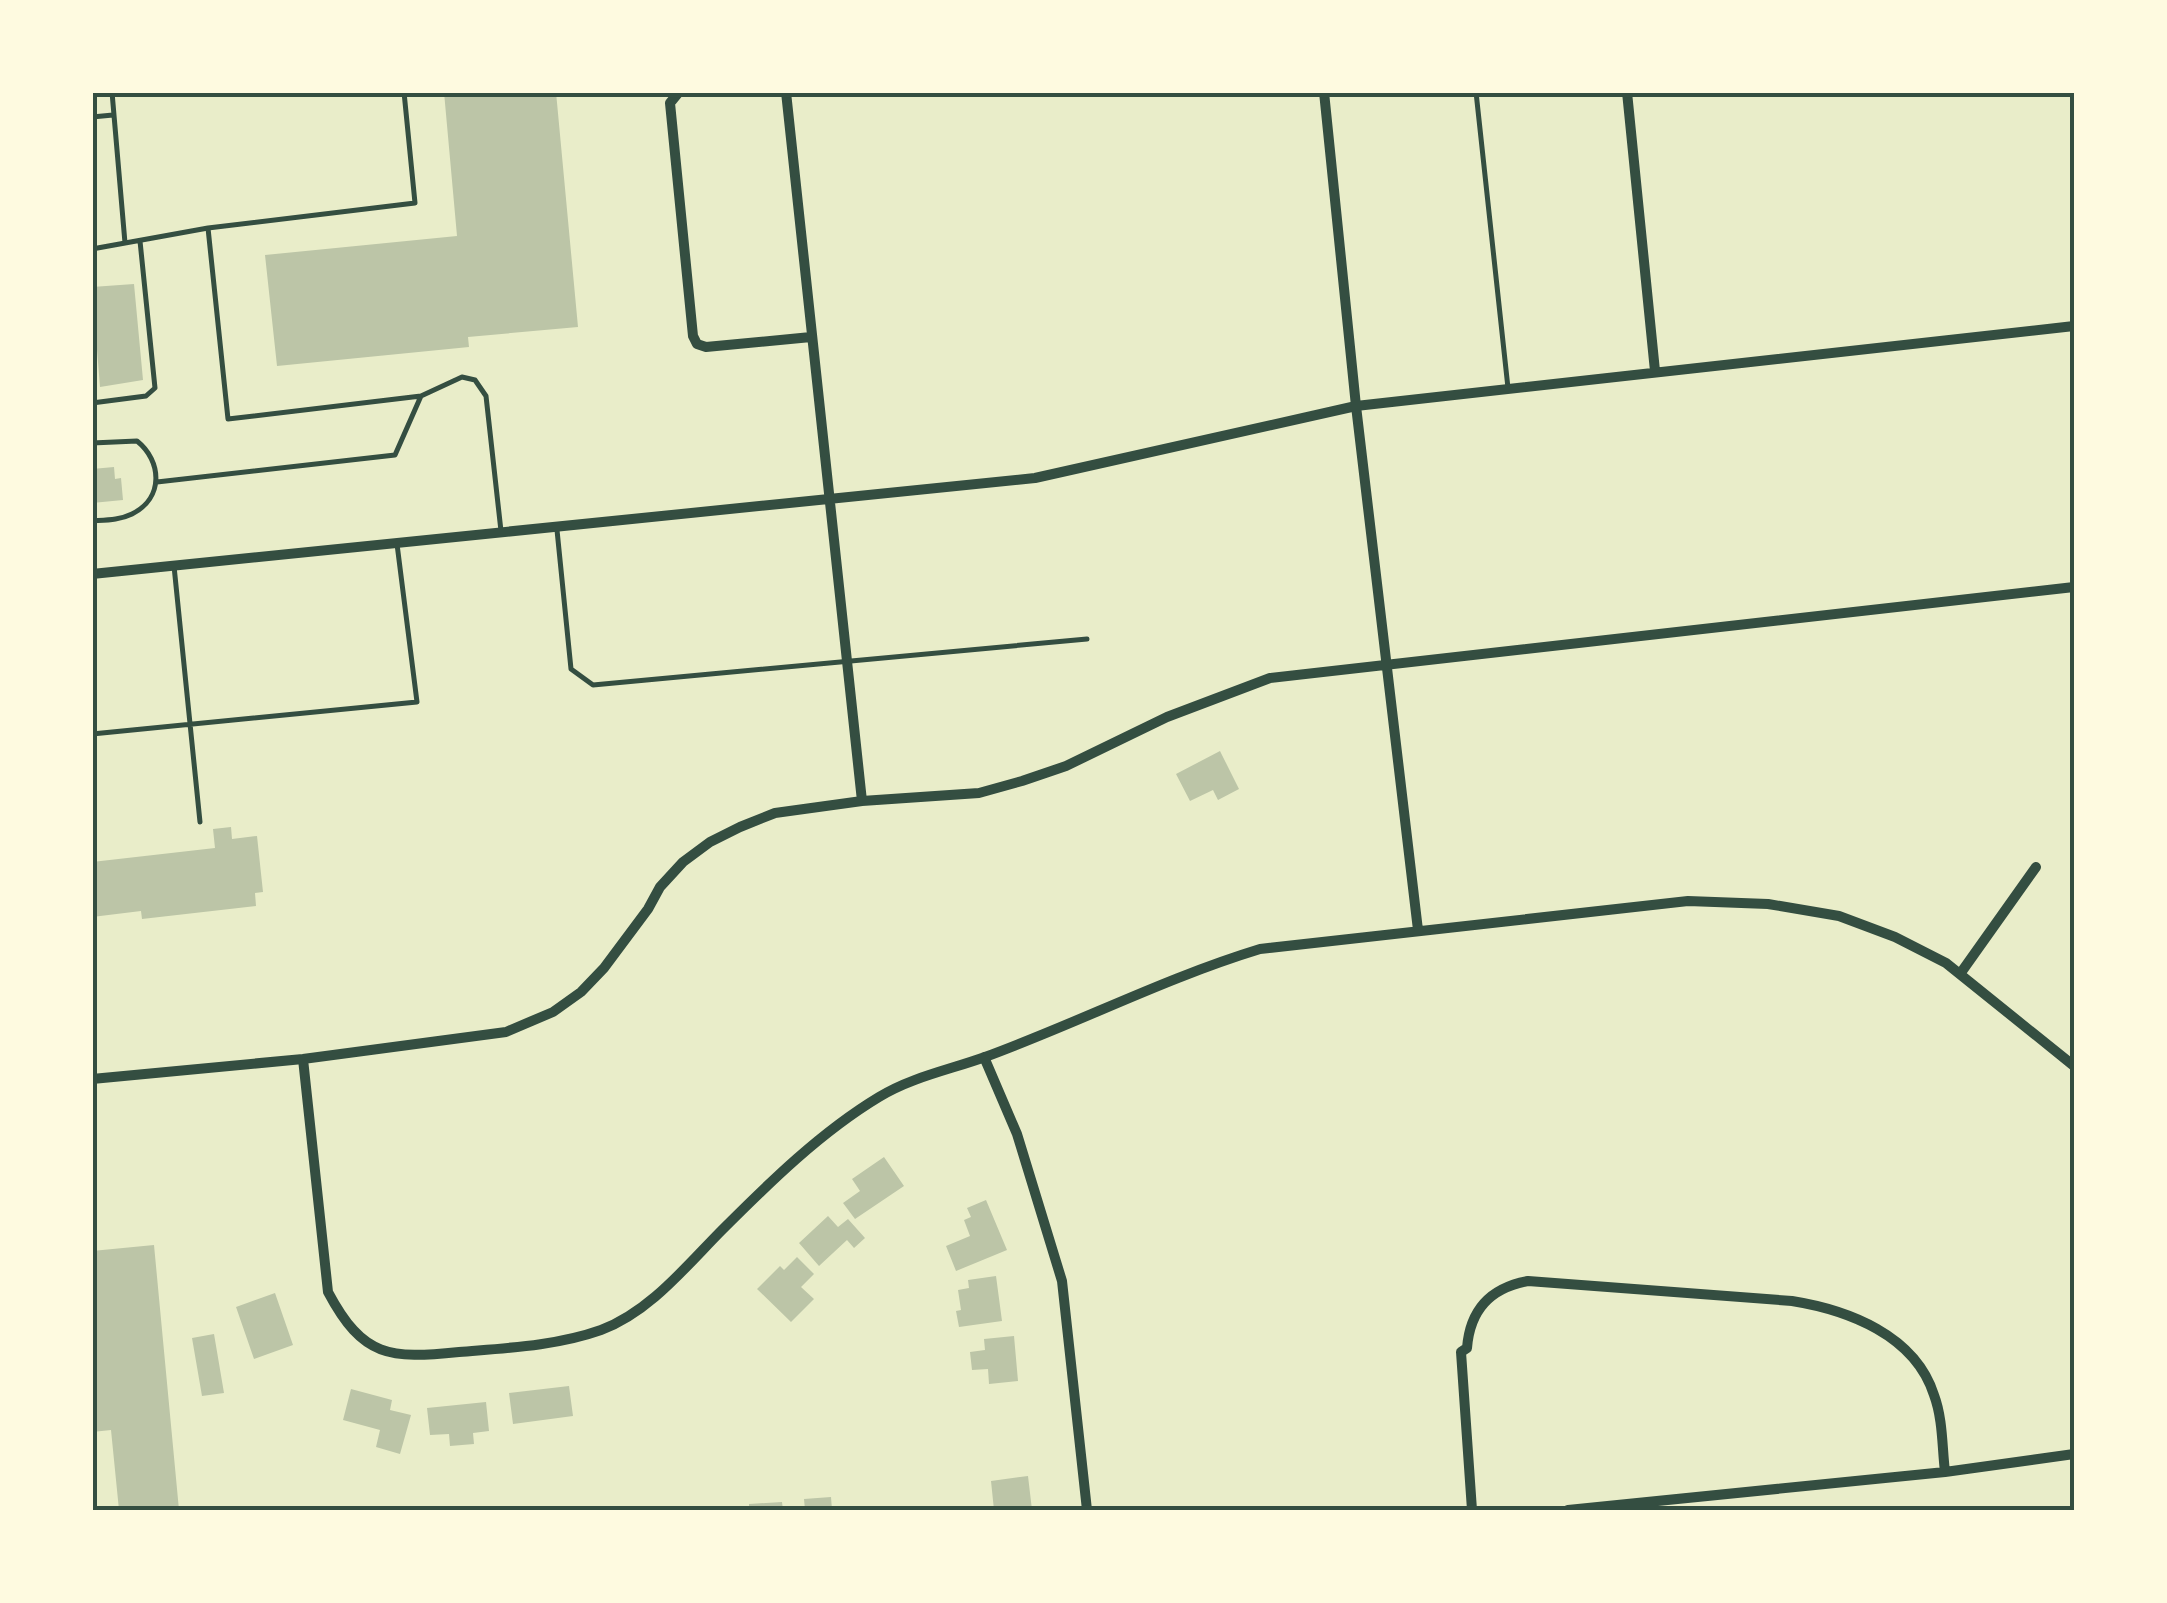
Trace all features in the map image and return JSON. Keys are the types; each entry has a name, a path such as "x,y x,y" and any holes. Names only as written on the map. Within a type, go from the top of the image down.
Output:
{"street":[{"path":"679,92 670,103 693,336 697,344 706,348 811,337"},
{"path":"786,92 862,802"},
{"path":"1324,92 1356,406 1418,930"},
{"path":"1627,92 1655,371"},
{"path":"92,574 1035,478 1356,406 2074,326"},
{"path":"92,1079 303,1059 506,1032 538,1020 581,992 604,968 660,887 683,862 710,842 774,813 979,793 1066,766 1167,718 1270,678 2074,587"},
{"path":"1960,974 2036,867"},
{"path":"303,1059 328,1292 344,1322 364,1339 381,1351 414,1356 530,1346 604,1329 664,1288 809,1147 875,1099 908,1081 984,1058 1206,965 1260,949 1688,901 1768,904 1838,916 1896,937 1946,963 2074,1066"},
{"path":"984,1058 1017,1134 1062,1281 1088,1510"},
{"path":"1472,1510 1461,1352 1483,1302 1511,1284 1528,1281 1792,1301 1854,1317 1908,1352 1930,1382 1939,1417 1945,1472"},
{"path":"1568,1510 1945,1472 2074,1454"}],"lane":[{"path":"112,92 125,242"},
{"path":"92,249 208,228 414,203 404,92"},
{"path":"1476,92 1508,388"},
{"path":"92,117 113,115"},
{"path":"208,228 228,419 421,396 462,377 474,380 486,396 501,531"},
{"path":"92,403 146,396 155,388 140,241"},
{"path":"157,482 395,454 421,396"},
{"path":"92,443 137,441 150,454 157,482 153,496 139,510 120,518 92,521"},
{"path":"557,526 571,668 593,685 1087,639"},
{"path":"92,734 417,702 397,541"},
{"path":"174,565 200,822"}],"building":[{"path":"444,92 556,92 578,327 468,337 469,347 277,366 265,255 457,236"},
{"path":"134,284 143,380 100,387 92,287"},
{"path":"114,467 115,479 121,478 123,500 92,503 92,469"},
{"path":"1220,751 1239,789 1218,800 1213,790 1190,801 1176,774"},
{"path":"231,827 232,839 257,836 263,892 255,893 256,906 142,919 141,911 92,917 92,862 215,848 213,829"},
{"path":"884,1157 904,1186 855,1219 843,1203 860,1191 852,1179"},
{"path":"986,1200 1007,1250 956,1271 946,1246 970,1236 964,1220 971,1217 967,1208"},
{"path":"828,1216 838,1227 848,1219 865,1238 854,1248 847,1240 819,1266 799,1243"},
{"path":"154,1245 179,1510 119,1510 111,1430 92,1432 92,1251"},
{"path":"797,1257 814,1274 801,1287 814,1299 791,1322 757,1289 780,1266 784,1270"},
{"path":"996,1276 1002,1321 959,1327 958,1290 969,1288 968,1280"},
{"path":"275,1293 293,1345 254,1359 236,1307"},
{"path":"214,1334 224,1393 202,1396 192,1338"},
{"path":"1014,1336 1018,1381 989,1384 988,1369 972,1370 970,1352 985,1350 984,1339"},
{"path":"569,1386 573,1416 513,1424 509,1393"},
{"path":"351,1389 392,1400 390,1410 411,1415 400,1454 376,1447 380,1430 343,1420"},
{"path":"486,1402 489,1431 473,1433 474,1444 450,1446 449,1434 430,1435 427,1408"},
{"path":"1028,1476 1032,1510 994,1510 991,1481"},
{"path":"831,1497 832,1510 805,1510 804,1499"},
{"path":"782,1502 783,1510 749,1510 749,1504"}]}
